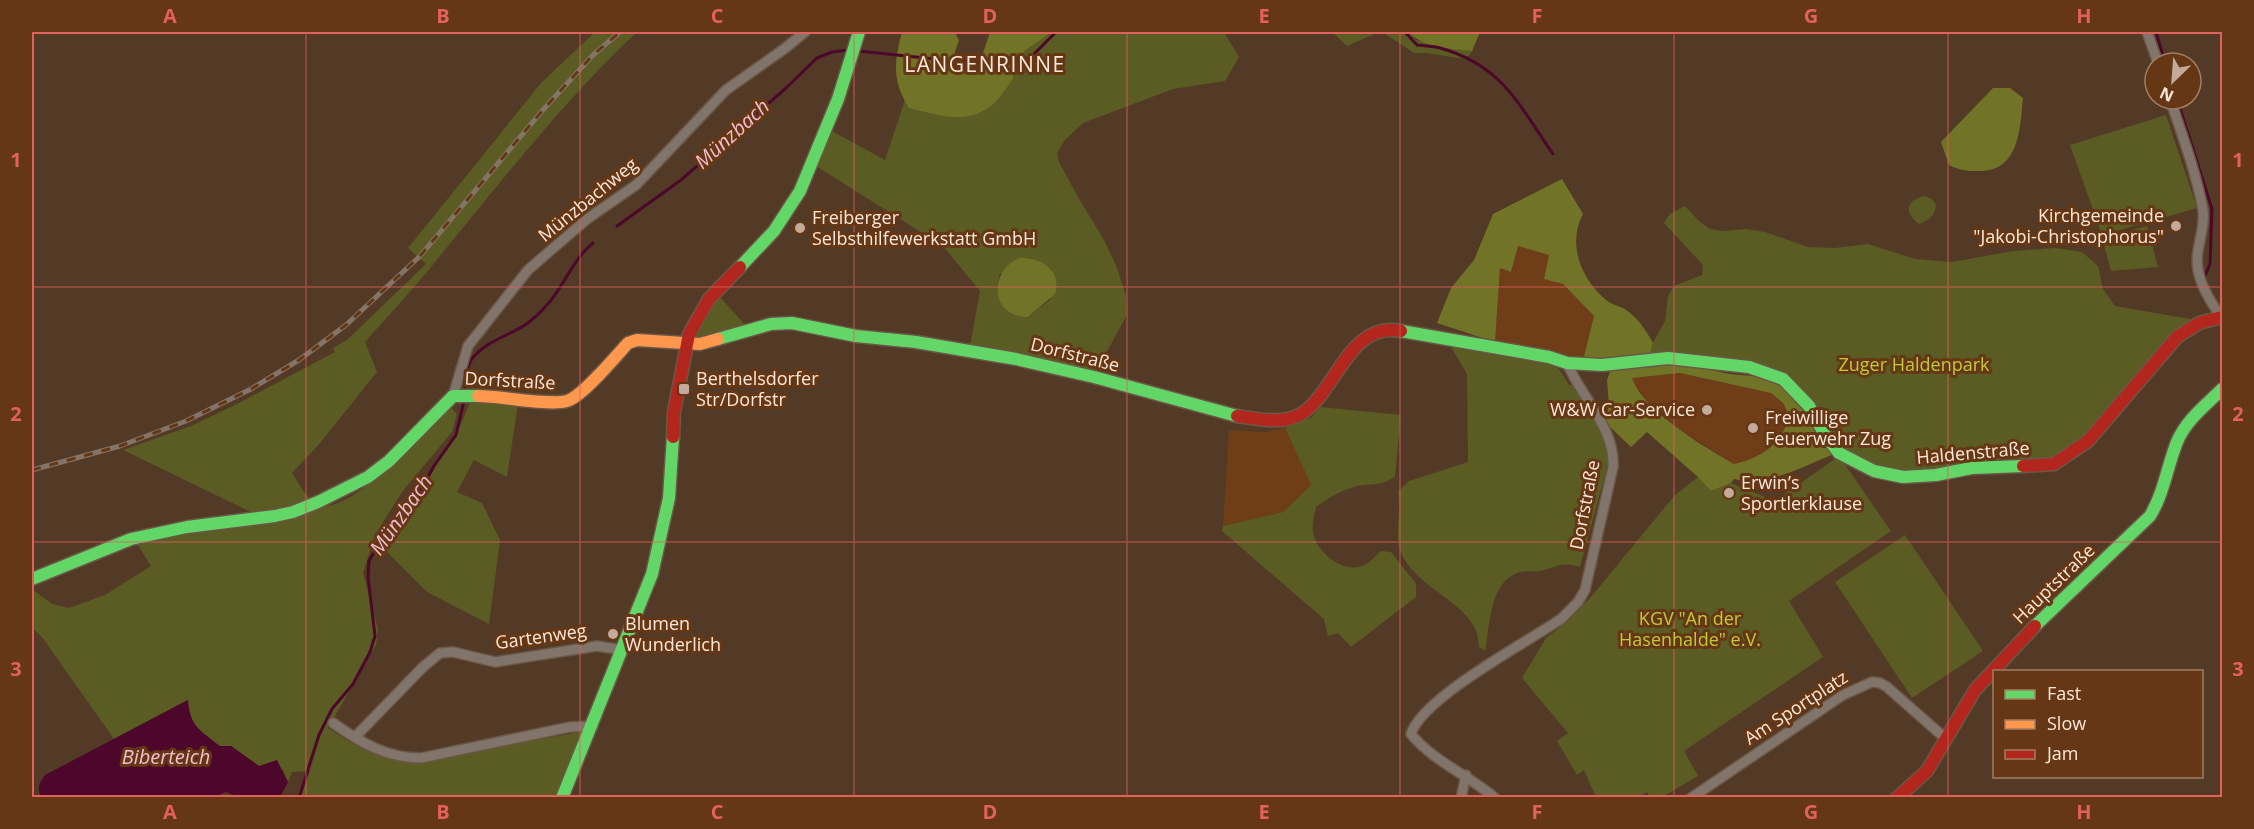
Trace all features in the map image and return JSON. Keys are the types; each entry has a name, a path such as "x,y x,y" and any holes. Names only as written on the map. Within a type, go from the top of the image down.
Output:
{"street":[{"name":"Münzbachweg","path":"462,396 468,346 528,270 587,219 636,185 726,90 805,32"},
{"path":"562,798 593,726 652,574 669,498 674,412 686,343 693,324 709,299 774,231 800,191 849,68 859,32"},
{"path":"2147,32 2153,51"},
{"path":"2173,111 2190,159 2203,213 2198,252 2200,280 2221,316"},
{"name":"Haldenstraße","path":"1567,363 1602,365 1668,358 1749,367 1783,379 1809,406 1825,435 1839,453 1874,471 1903,477 1936,475 1972,468 2054,464 2088,441 2177,337 2199,323 2221,316"},
{"name":"Dorfstraße","path":"32,579 131,539 187,527 293,512 348,488 389,461 462,396 550,402 568,401 580,393 628,344 646,339 700,344 771,324 792,323 856,336 923,343 1016,359 1094,377 1233,415 1279,420 1301,414 1314,402 1354,348 1365,339 1395,330 1549,357 1567,363 1575,383 1603,423 1614,453 1589,579 1578,602 1561,620 1438,700 1418,719 1411,734 1419,744 1466,775 1495,798"},
{"name":"Hauptstraße","path":"1993,670 2150,516 2162,492 2182,432 2188,422 2223,389"},
{"name":"Gartenweg","path":"355,737 440,652 449,651 495,662 597,645 623,650"},
{"name":"Hauptstraße","path":"1896,798 1927,771 1975,690 1993,670"},
{"name":"Am Sportplatz","path":"1691,798 1843,695 1872,682 1887,687 1946,739"},
{"path":"333,723 370,747 404,758 421,758 570,727 593,726"},
{"path":"1461,798 1466,775"}],"shaded area":[{"path":"902,32 959,32 956,35 959,40 950,66 953,69 983,67 983,53 990,32 1051,32 1024,51 1016,62 1013,79 1002,95 988,108 969,116 949,117 909,108 903,98 896,71"},
{"path":"1408,32 1480,32 1472,51 1430,45"},
{"path":"1993,88 2010,88 2023,98 2019,134 2011,155 1994,169 1965,170 1949,165 1941,142"},
{"path":"1562,179 1583,214 1576,237 1579,260 1584,271 1597,292 1612,304 1628,311 1640,323 1653,343 1649,358 1583,360 1594,316 1563,284 1544,279 1549,255 1518,246 1511,272 1500,268 1495,342 1437,323 1451,288 1474,260 1493,214"},
{"path":"1518,246 1549,255 1563,284 1594,316 1583,360 1495,342 1500,268 1511,272"},
{"path":"1019,258 1042,263 1048,267 1055,278 1055,294 1028,317 1006,310 1000,302 998,293 998,283 1002,274"},
{"path":"1669,361 1729,374 1765,377 1781,386 1806,408 1834,454 1773,478 1734,479 1731,483 1711,491 1647,432 1631,447 1605,422 1609,405 1607,380 1611,369","holes":["1680,373 1771,393 1783,403 1790,417 1786,427 1775,442 1762,453 1734,464 1692,438 1661,415 1648,403 1632,378"]},
{"path":"1680,373 1771,393 1783,403 1790,417 1785,429 1767,450 1754,460 1734,464 1677,428 1646,400 1634,385 1632,378"},
{"path":"1285,428 1311,485 1283,512 1223,526 1229,430 1265,432"}],"green space":[{"path":"595,32 637,32 554,119 426,273 365,342 377,372 320,443 292,473 313,502 323,506 337,503 354,495 390,467 451,408 457,414 452,432 402,492 375,535 363,573 378,629 376,645 328,728 371,752 407,761 420,761 585,731 557,797 300,797 310,771 292,772 288,782 283,770 259,766 231,746 220,747 197,728 191,717 187,700 114,739 42,637 32,628 32,589 52,604 69,608 105,595 151,566 131,534 222,516 255,514 123,450 191,426 335,352 333,348 347,340 426,264 408,248 542,82"},
{"path":"1051,32 1224,32 1239,57 1225,81 1173,89 1083,123 1065,140 1057,153 1059,162 1079,199 1103,238 1116,265 1126,296 1127,315 1095,373 970,346 980,291 943,246 816,166 830,130 885,160 905,100 910,108 1013,80 1016,63 1020,57","holes":["1000,273 1051,299 1028,317 997,286"]},
{"path":"1332,32 1408,32 1416,40 1472,51 1469,56 1458,58 1414,53 1384,33 1377,33 1347,46"},
{"path":"2166,115 2197,208 2102,235 2070,145"},
{"path":"1925,196 1932,199 1936,205 1931,217 1919,224 1911,216 1909,207 1918,198"},
{"name":"Zuger Haldenpark","path":"1685,206 1710,229 1724,231 1746,229 1765,232 1808,247 1835,248 1868,244 1915,259 1952,262 2013,251 2055,248 2082,252 2098,266 2103,289 2115,306 2196,320 2087,438 2053,462 1905,472 1875,466 1851,453 1826,435 1784,378 1649,358 1653,343 1665,321 1668,296 1674,286 1702,275 1703,265 1664,223 1670,214"},
{"path":"2147,226 2158,267 2111,271 2102,238"},
{"path":"719,296 747,327 697,339 697,331"},
{"path":"1451,347 1552,365 1559,369 1586,405 1609,453 1580,567 1563,565 1540,571 1520,572 1508,578 1501,586 1492,607 1485,651 1479,647 1477,633 1471,622 1411,568 1400,549 1398,533 1398,492 1409,481 1468,462 1467,374"},
{"path":"473,401 518,404 507,477 474,460 457,492 482,503 500,540 489,624 427,592 385,550 385,534 422,488 456,435"},
{"path":"1320,407 1401,415 1395,476 1385,482 1360,486 1339,493 1316,507 1314,514 1313,529 1317,543 1335,562 1359,567 1368,563 1381,551 1391,552 1416,584 1416,597 1351,647 1338,633 1328,636 1324,619 1222,531 1223,526 1283,512 1311,485 1285,428 1312,417"},
{"name":"KGV \"An der Hasenhalde\" e.V.","path":"1839,456 1891,531 1789,601 1823,657 1684,751 1698,776 1662,797 1650,797 1647,792 1639,797 1596,797 1584,770 1577,775 1557,741 1568,733 1522,678 1546,638 1590,598 1675,495 1698,477 1711,491 1731,483 1775,501"},
{"path":"1905,535 1983,651 1912,698 1835,582"}],"water":[{"name":"Biberteich","path":"188,700 191,716 197,727 220,746 231,746 259,766 277,760 288,782 280,797 235,797 226,792 218,798 41,797 39,786 45,775"}],"waterway":[{"name":"Münzbach","path":"859,51 944,60 1016,62 1031,57 1056,32"},
{"path":"1405,32 1417,45 1440,48 1461,55 1494,76 1519,103 1553,154"},
{"path":"2156,32 2162,51"},
{"name":"Münzbach","path":"617,226 681,180 817,58 832,52 849,50"},
{"path":"2181,111 2212,209 2210,264 2204,278"},
{"name":"Münzbach","path":"465,387 468,366 476,354 539,314 552,299 579,257 593,243"},
{"name":"Münzbach","path":"299,798 319,735 332,709 353,684 370,652 375,636 368,577 369,561 385,534 422,488 456,435 464,401"}],"railway":[{"path":"32,470 120,446 186,421 251,389 299,360 346,325 420,256 542,111 593,55 620,32"}],"traffic: fast":[{"path":"740,267 774,231 800,191 838,99 859,32"},
{"path":"718,339 771,324 792,323 856,336 916,342 1016,359 1094,377 1237,416"},
{"path":"1401,331 1549,357 1567,363 1602,365 1668,358 1749,367 1783,379 1809,406 1825,435 1839,453 1874,471 1903,477 1936,475 1972,468 2023,466"},
{"path":"2035,626 2150,516 2159,498 2181,434 2197,413 2222,389"},
{"path":"32,579 131,539 187,527 275,516 318,502 368,477 389,461 453,396 478,396"},
{"path":"562,798 652,574 669,498 673,437"}],"traffic: slow":[{"path":"478,396 548,402 567,401 590,384 628,343 637,340 700,344 718,339"}],"traffic: jam":[{"path":"673,437 674,412 689,334 709,299 740,267"},
{"path":"2023,466 2054,464 2088,441 2177,337 2199,323 2222,317"},
{"path":"1237,416 1278,420 1301,414 1324,391 1355,347 1368,337 1383,331 1401,331"},
{"path":"1994,670 2035,626"},
{"path":"1897,798 1927,771 1975,690 1993,671"}],"place":[{"name":"Kirchgemeinde \"Jakobi-Christophorus\"","path":"2176,226"},
{"name":"Freiberger Selbsthilfewerkstatt GmbH","path":"800,228"},
{"name":"Berthelsdorfer Str/Dorfstr","path":"684,389"},
{"name":"W&W Car-Service","path":"1707,410"},
{"name":"Freiwillige Feuerwehr Zug","path":"1753,428"},
{"name":"Erwin’s Sportlerklause","path":"1729,493"},
{"name":"Blumen Wunderlich","path":"613,634"}],"district":[{"name":"LANGENRINNE","path":"985,65"}]}
